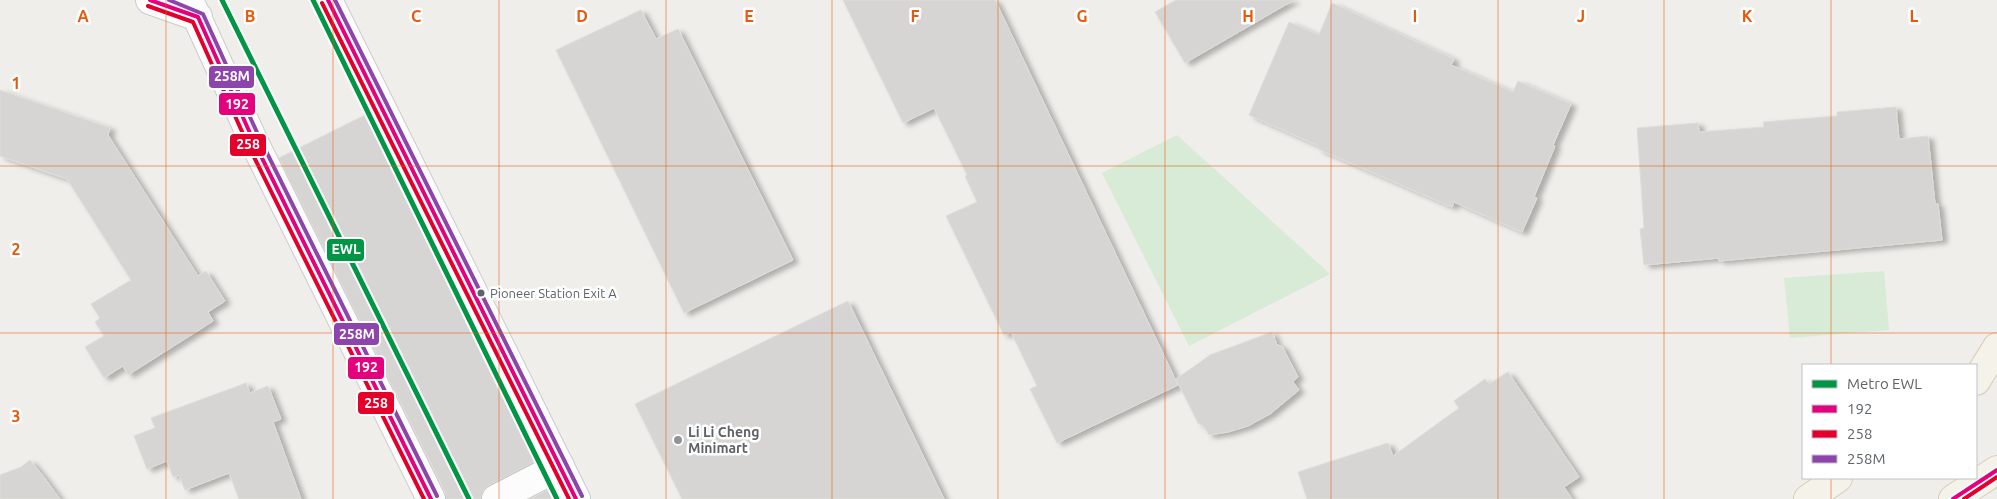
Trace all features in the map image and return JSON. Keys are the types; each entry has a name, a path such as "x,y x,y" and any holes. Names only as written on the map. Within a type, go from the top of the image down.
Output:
{"main road":[{"path":"1977,381 1997,347"},
{"path":"1977,382 1997,372"},
{"path":"1953,499 1997,470"},
{"path":"1808,499 1837,479"}],"street":[{"path":"150,0 194,9 254,142 431,499"},
{"path":"328,0 576,499"},
{"path":"496,499 560,466"}],"green space":[{"path":"1177,135 1330,274 1189,346 1102,173"},
{"path":"1884,271 1889,330 1790,338 1784,278"}],"building":[{"path":"843,0 995,0 1178,385 1057,443 1030,389 1037,386 1011,332 1004,335 946,216 977,202 965,176 967,175 934,108 903,123"},
{"path":"1176,0 1294,0 1185,63 1155,12"},
{"path":"1332,3 1454,59 1451,65 1513,92 1518,81 1571,104 1553,145 1555,146 1534,197 1537,198 1522,232 1454,202 1452,207 1318,149 1319,146 1249,115 1289,22 1319,35"},
{"path":"641,10 656,39 678,29 793,260 684,313 556,50"},
{"path":"0,90 110,128 108,135 198,276 206,271 225,301 208,312 213,321 128,375 123,366 104,378 85,347 104,336 95,322 100,318 91,304 131,280 67,179 0,156"},
{"path":"1896,107 1899,139 1928,136 1935,204 1938,204 1942,240 1719,261 1719,258 1644,265 1640,229 1644,228 1637,128 1698,123 1699,132 1764,127 1763,122 1837,116 1837,112"},
{"path":"367,114 539,459 489,485 483,491 480,499 446,499 445,492 279,158"},
{"path":"848,301 944,499 682,499 635,404"},
{"path":"1272,332 1277,345 1282,346 1298,377 1293,382 1299,390 1270,414 1248,426 1209,435 1204,426 1198,423 1176,379 1210,355"},
{"path":"1508,372 1579,477 1564,487 1572,499 1307,499 1298,472 1388,443 1393,456 1459,408 1454,401 1485,379 1489,384"},
{"path":"246,383 250,393 268,386 281,419 273,422 301,499 239,499 229,473 185,490 179,475 173,477 167,461 147,469 134,436 155,428 151,418"},
{"path":"30,460 60,499 0,499 0,475 21,467"},
{"path":"553,487 559,499 530,499"}],"metro line":[{"name":"EWL","path":"222,0 469,499"},
{"name":"EWL","path":"313,0 557,499"}],"transit line":[{"name":"192","path":"150,0 198,17 254,142 431,499"},
{"name":"258M","path":"169,0 203,14 260,139 437,496"},
{"name":"192","path":"328,0 576,499"},
{"name":"258M","path":"335,0 582,496"},
{"name":"258","path":"322,3 569,499"},
{"name":"258","path":"148,6 193,22 248,145 424,499"},
{"name":"192","path":"1953,499 1997,470"},
{"name":"258","path":"1964,499 1997,477"}],"place":[{"name":"Pioneer Station Exit A","path":"481,293"},
{"name":"Li Li Cheng Minimart","path":"678,440"}]}
